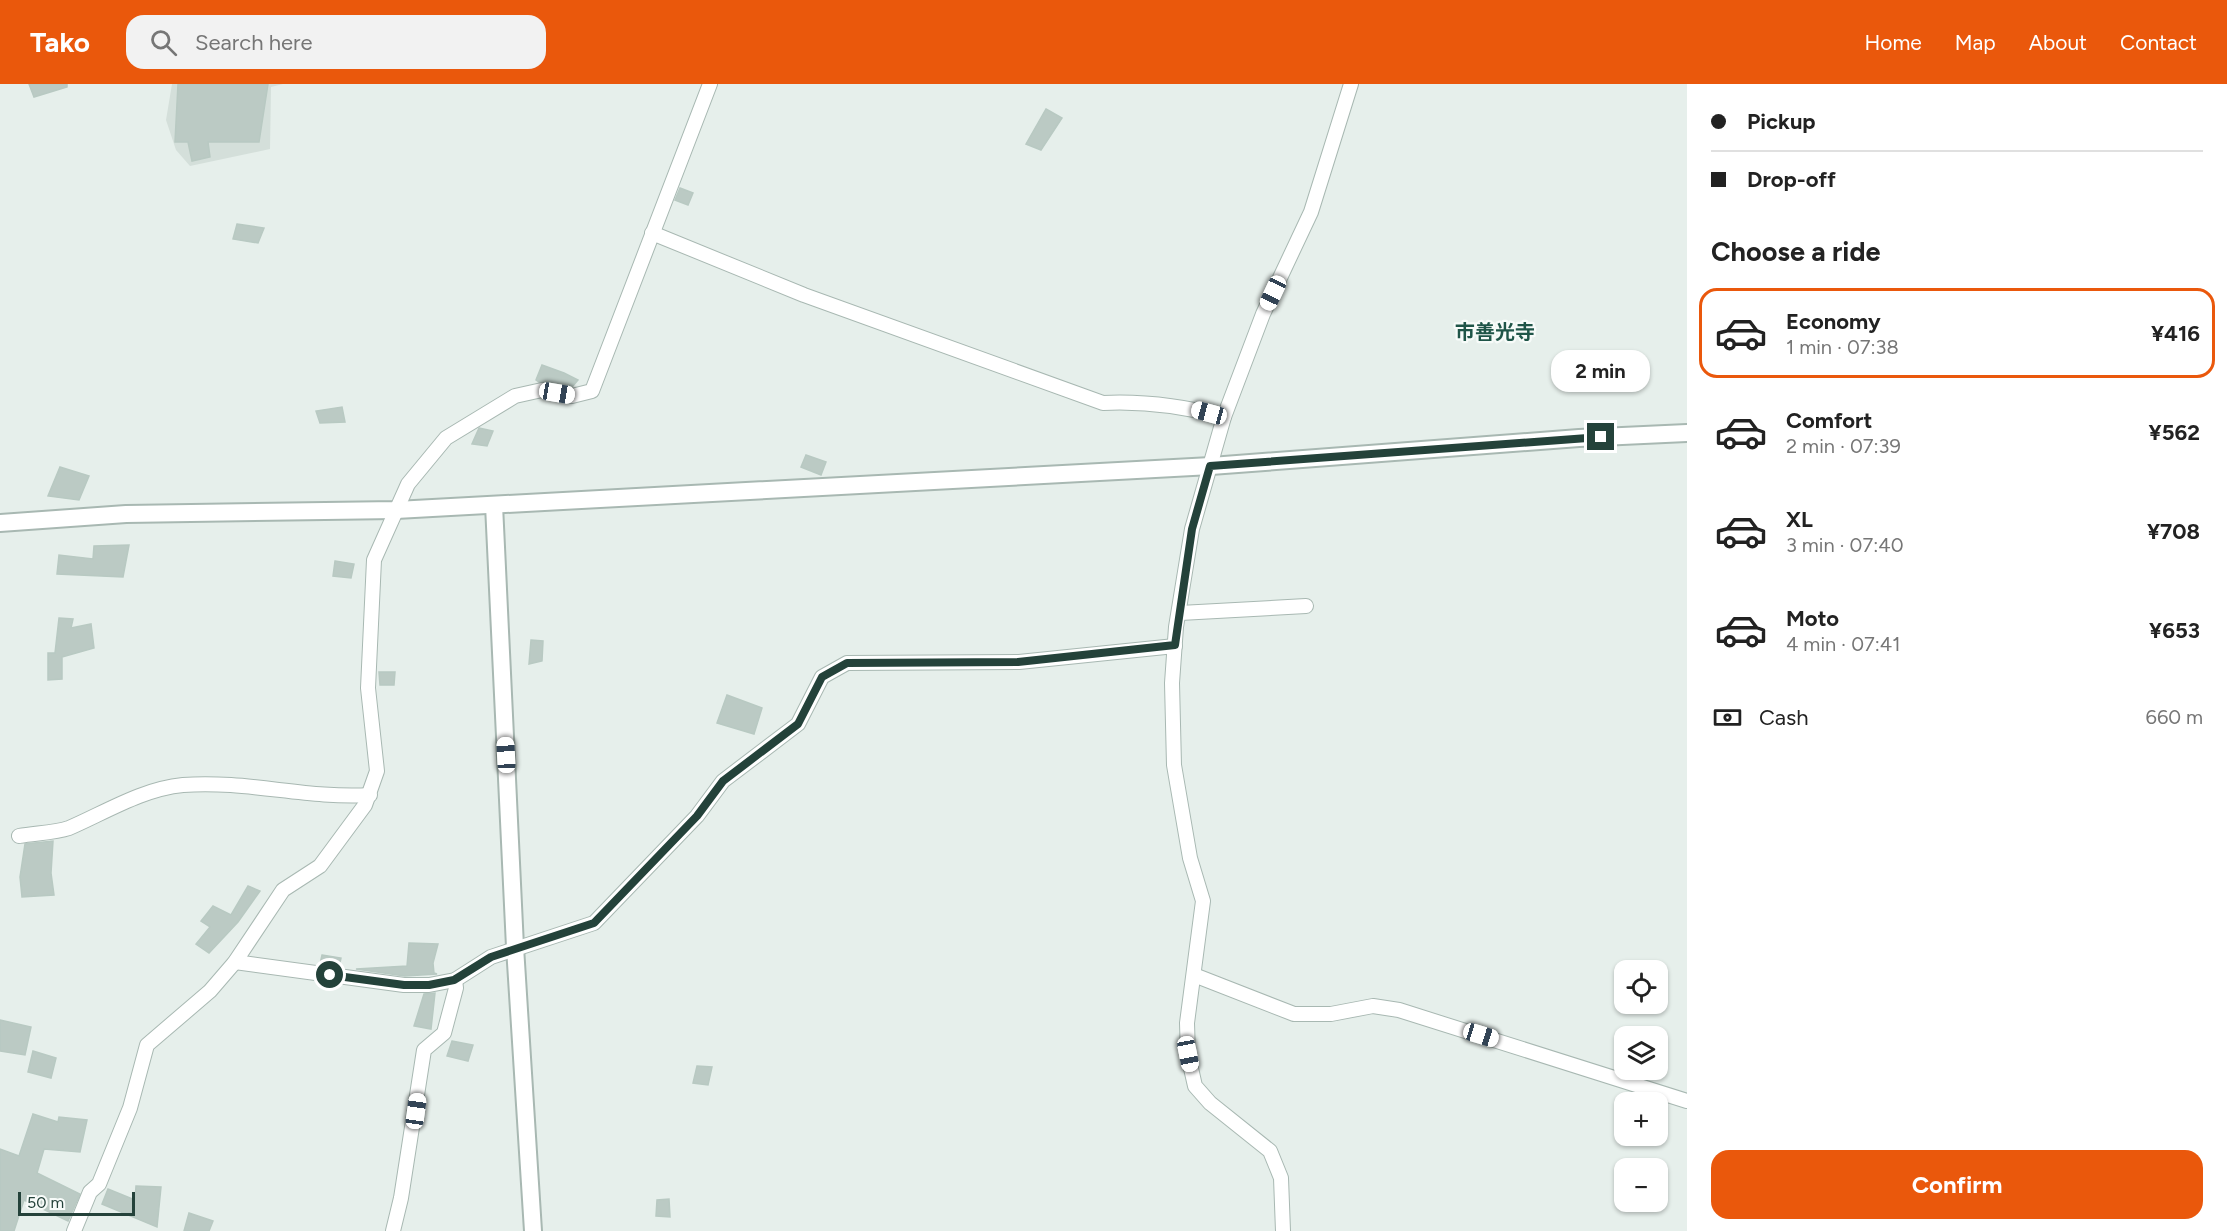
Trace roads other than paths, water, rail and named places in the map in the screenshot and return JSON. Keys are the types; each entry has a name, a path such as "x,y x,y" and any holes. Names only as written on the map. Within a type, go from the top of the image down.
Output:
{"street":[{"path":"74,1231 90,1192 99,1184 130,1108 147,1045 210,991 235,962 283,890 320,866 370,795 376,771 368,688 374,560 414,475 446,438 515,396 542,390 572,396 592,391 710,84"},
{"path":"1283,1231 1281,1178 1270,1151 1210,1103 1195,1086 1188,1054 1187,1023 1203,901 1190,858 1174,765 1172,683 1179,613 1192,529 1224,417 1263,314 1311,212 1351,84"},
{"path":"652,233 804,295 1102,403 1141,401 1194,409 1224,417"},
{"path":"0,523 126,514 396,510 494,505 1210,466 1579,438 1687,434"},
{"path":"494,505 515,947 534,1231"},
{"path":"1179,613 1306,606"},
{"path":"235,962 404,985 429,985 454,980 491,957 515,947 594,923 697,816 723,781 798,724 822,677 847,663 1018,662 1175,645"},
{"path":"19,836 66,829 121,802 182,785 241,785 342,796 370,795"},
{"path":"1194,975 1294,1014 1331,1014 1373,1006 1399,1010 1687,1101"},
{"path":"393,1231 401,1198 424,1050 444,1033 456,988 454,980"}],"district":[{"name":"市善光寺","path":"1495,332"}]}
